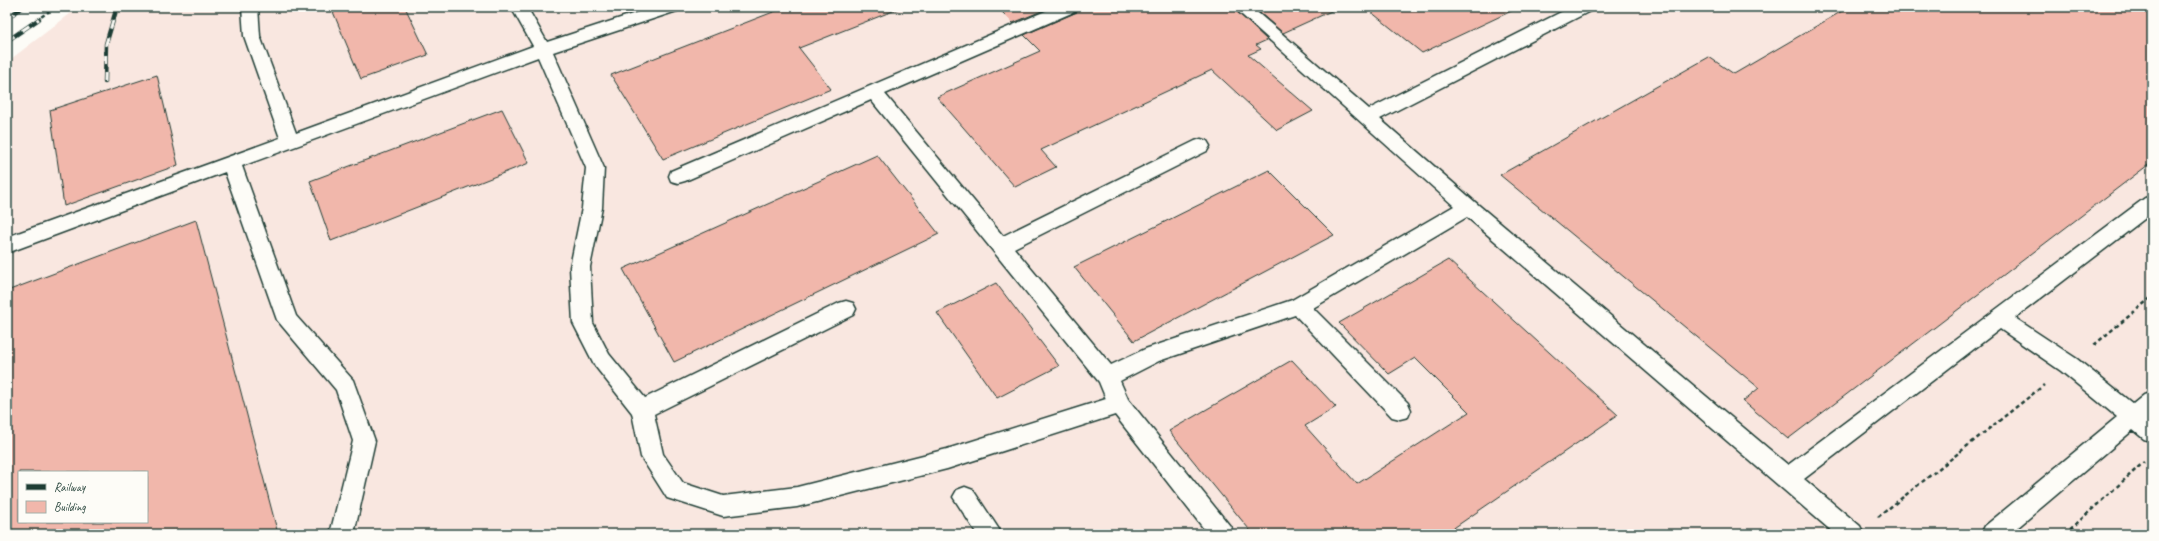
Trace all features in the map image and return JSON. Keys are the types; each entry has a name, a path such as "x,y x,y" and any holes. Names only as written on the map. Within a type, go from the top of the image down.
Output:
{"lane":[{"path":"250,7 252,36 290,142"},
{"path":"519,7 543,49 595,168 592,208 580,267 584,323 602,360 642,410 652,457 675,491 723,506 797,498 947,459 1119,404"},
{"path":"7,245 543,49 671,7"},
{"path":"678,176 1070,7"},
{"path":"1241,7 1468,207 1852,534"},
{"path":"1367,118 1584,7"},
{"path":"873,91 1108,377 1119,404 1222,534"},
{"path":"1001,246 1201,146"},
{"path":"231,163 287,320 345,386 364,440 342,534"},
{"path":"1787,479 2152,203"},
{"path":"1108,377 1152,355 1300,306 1468,207"},
{"path":"1300,306 1400,410"},
{"path":"642,410 846,309"},
{"path":"2000,318 2069,365 2132,418 2152,432"},
{"path":"1993,534 2152,401"},
{"path":"965,497 990,534"}],"path":[{"path":"7,41 55,7"},
{"path":"1875,519 2152,297"},
{"path":"2064,534 2146,460"}],"shaded area":[{"path":"79,7 2152,7 2152,534 7,534 7,62"}],"building":[{"path":"331,7 405,7 428,55 361,79"},
{"path":"786,7 898,7 898,9 799,48 831,89 663,159 611,75"},
{"path":"997,7 1051,7 1013,23"},
{"path":"1079,7 1232,7 1267,40 1256,45 1261,49 1248,55 1313,111 1277,130 1212,70 1041,150 1056,167 1015,187 937,97 1040,51 1024,35 1077,12"},
{"path":"1253,7 1340,7 1283,33"},
{"path":"1365,7 1520,7 1422,53"},
{"path":"1849,7 2152,7 2152,162 1788,439 1743,401 1759,388 1500,175 1709,57 1734,74"},
{"path":"157,75 178,165 64,206 50,110"},
{"path":"502,109 529,163 331,241 310,181"},
{"path":"877,155 939,234 674,362 623,269"},
{"path":"1269,170 1334,235 1134,341 1074,267"},
{"path":"196,220 278,534 7,534 7,291"},
{"path":"1448,260 1618,415 1445,534 1253,534 1169,431 1292,360 1336,407 1305,426 1357,484 1469,412 1415,358 1389,374 1339,323"},
{"path":"996,283 1059,366 997,398 937,313"}],"railway":[{"path":"7,18 23,7"},
{"path":"105,82 106,44 117,7"},
{"path":"7,41 39,19"}]}
